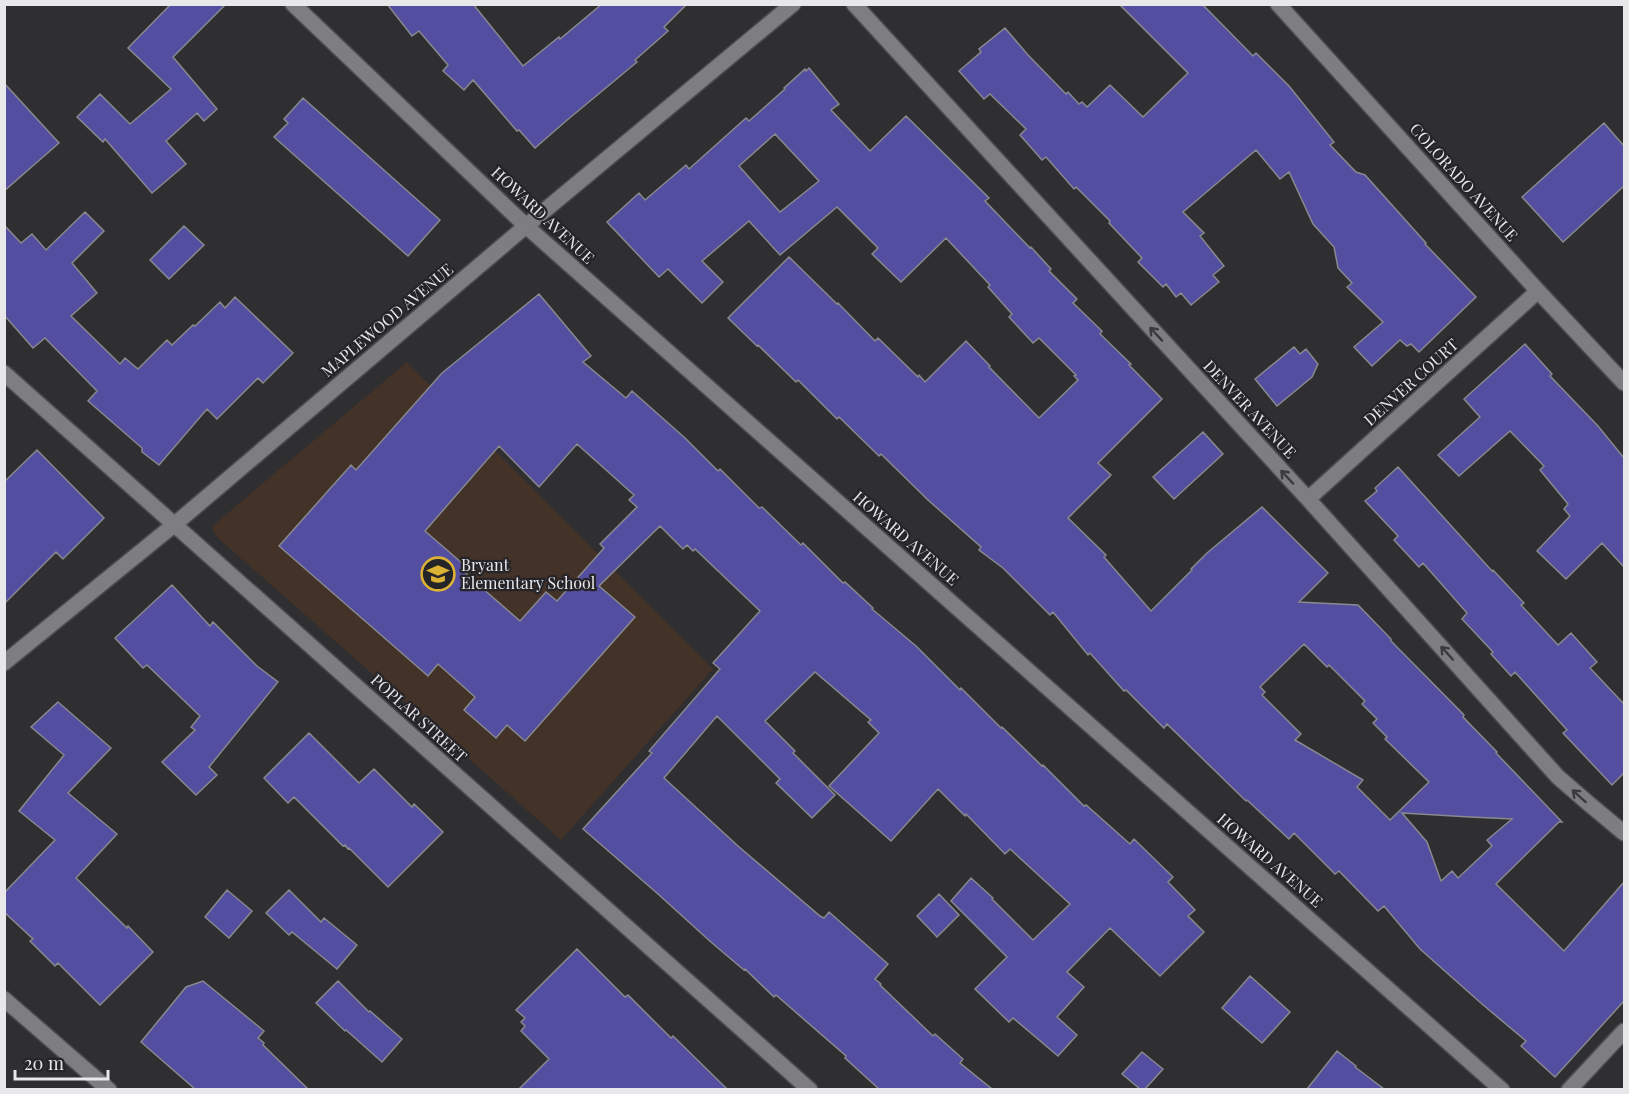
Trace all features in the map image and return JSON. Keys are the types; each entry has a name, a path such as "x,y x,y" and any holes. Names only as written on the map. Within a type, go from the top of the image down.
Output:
{"street":[{"name":"HOWARD AVENUE","path":"293,4 526,226 1502,1089"},
{"name":"MAPLEWOOD AVENUE","path":"4,663 175,524 526,226 793,4"},
{"name":"DENVER AVENUE","path":"854,4 1308,499 1558,777 1624,833"},
{"name":"COLORADO AVENUE","path":"1278,4 1624,383"},
{"name":"DENVER COURT","path":"1308,499 1539,291"},
{"name":"POPLAR STREET","path":"4,373 810,1089"},
{"path":"4,999 109,1089"},
{"path":"1569,1089 1624,1031"}],"shaded area":[{"name":"Bryant Elementary School","path":"407,362 713,669 561,840 219,539 213,531 217,522"}],"building":[{"path":"171,4 226,4 173,57 217,109 204,121 197,113 166,141 186,164 152,193 105,139 103,142 77,117 100,94 130,124 171,89 128,48"},
{"path":"387,4 473,4 523,66 602,4 687,4 664,27 668,31 635,60 637,62 535,148 519,130 517,131 473,80 464,90 443,71 448,65 419,31 412,36"},
{"path":"1119,4 1202,4 1253,56 1256,53 1289,86 1334,142 1330,145 1356,172 1365,175 1425,244 1476,297 1419,352 1411,344 1407,346 1400,340 1372,366 1354,347 1383,322 1347,287 1352,283 1338,268 1334,247 1313,224 1289,172 1280,179 1256,150 1183,212 1204,233 1200,236 1224,266 1213,275 1219,282 1191,305 1181,293 1176,297 1166,284 1163,287 1138,262 1142,258 1109,223 1110,221 1076,187 1074,189 1046,157 1042,160 1020,135 1026,129 990,94 984,99 959,71 981,52 979,49 1005,28 1028,55 1079,104 1082,102 1087,107 1110,85 1143,117 1188,73"},
{"path":"809,68 839,104 831,110 870,151 906,116 989,198 985,201 1051,269 1049,271 1077,299 1073,303 1102,331 1100,334 1162,399 1098,463 1111,475 1068,518 1106,555 1104,557 1151,611 1207,553 1262,507 1328,573 1299,602 1358,605 1464,715 1463,717 1562,822 1559,822 1496,884 1564,951 1624,882 1624,1001 1555,1077 1521,1046 1526,1041 1420,949 1384,906 1378,911 1339,871 1335,874 1294,833 1289,839 1246,801 1167,724 1164,728 1126,690 1124,691 1090,653 1088,655 1053,612 1050,615 1003,568 979,550 981,547 881,454 879,456 839,417 837,419 798,380 796,382 728,318 789,257 875,341 878,338 925,382 966,341 1039,418 1078,380 1074,376 1076,375 1039,338 1033,343 1009,317 1012,314 988,287 990,285 946,238 901,282 872,254 878,248 837,207 780,255 749,221 702,261 723,282 702,303 668,269 659,277 607,222 639,193 645,200 686,165 689,169 746,118 749,121 805,69 806,71","holes":["775,134 819,181 780,212 739,166","1304,644 1365,701 1362,704 1377,719 1373,723 1387,737 1385,739 1429,782 1390,820 1357,787 1363,780 1295,740 1301,734 1262,695 1265,692 1260,687","1402,813 1512,819 1487,840 1492,846 1458,878 1452,871 1441,881 1427,842"]},
{"path":"4,83 59,143 4,191"},
{"path":"303,98 440,220 408,256 274,137 288,123 284,119"},
{"path":"1604,123 1624,146 1624,186 1563,242 1522,197"},
{"path":"85,212 104,231 72,263 97,293 71,316 120,364 125,358 138,369 167,340 172,345 220,302 225,308 235,297 293,353 263,383 258,378 217,419 207,409 159,465 88,401 97,391 45,338 33,348 4,315 4,225 21,243 32,234 46,250"},
{"path":"184,226 204,245 169,279 150,260"},
{"path":"539,294 591,356 583,362 626,398 632,391 718,471 720,469 759,508 762,507 801,545 803,543 843,583 845,582 872,609 916,646 1084,806 1086,805 1130,844 1134,839 1173,877 1168,882 1195,910 1188,916 1204,932 1160,976 1110,928 1067,972 1084,987 1057,1017 1077,1035 1058,1056 1013,1018 1009,1022 975,989 1007,957 951,901 971,878 1033,940 1070,904 1010,849 1005,854 938,789 891,841 829,786 879,733 868,722 871,720 815,672 765,721 835,795 812,818 776,783 780,779 717,716 664,778 738,846 820,916 824,918 829,912 888,964 875,979 933,1036 935,1034 963,1059 960,1063 992,1089 879,1089 845,1058 846,1056 776,995 774,997 745,969 712,943 583,829 652,753 649,751 720,669 713,663 760,611 695,549 693,551 687,545 683,549 660,526 599,586 635,617 525,741 507,725 496,738 464,710 475,697 438,664 428,676 279,546 351,465 356,470 442,373","holes":["577,444 634,495 629,500 637,507 600,544 604,548 557,601 546,592 520,621 466,574 470,570 425,531 499,446 539,487"]},
{"path":"1525,344 1552,374 1550,376 1598,426 1624,458 1624,567 1602,543 1566,579 1537,551 1570,516 1564,509 1568,504 1540,470 1544,466 1510,431 1459,476 1438,455 1480,417 1464,399"},
{"path":"1294,347 1300,354 1306,349 1318,364 1312,377 1277,406 1255,379"},
{"path":"1203,432 1223,454 1174,499 1153,477"},
{"path":"37,450 104,518 63,559 56,552 4,604 4,482"},
{"path":"1398,467 1524,603 1521,605 1558,645 1571,633 1597,662 1590,668 1624,704 1624,773 1612,785 1563,733 1567,730 1515,672 1511,676 1491,654 1493,652 1462,619 1467,613 1423,563 1419,567 1394,540 1398,536 1365,501 1377,491 1375,488"},
{"path":"172,585 210,626 213,622 257,666 278,682 209,767 217,775 196,795 162,762 195,730 191,727 200,716 147,665 143,668 115,638"},
{"path":"58,702 111,748 68,793 117,834 76,878 153,952 100,1005 58,963 55,966 30,941 33,939 4,912 4,893 55,840 19,811 64,755 31,727"},
{"path":"309,733 359,783 374,769 412,807 414,804 443,832 388,887 294,797 288,803 264,778"},
{"path":"227,890 252,911 229,938 205,917"},
{"path":"289,890 321,922 324,918 357,945 337,969 292,932 289,935 266,913"},
{"path":"939,894 959,915 937,937 917,916"},
{"path":"577,949 625,997 628,995 727,1089 519,1089 549,1059 521,1031 525,1026 521,1022 525,1018 516,1010"},
{"path":"1250,976 1290,1012 1262,1043 1222,1008"},
{"path":"203,981 264,1031 258,1038 264,1043 263,1045 308,1089 195,1089 141,1042 186,987"},
{"path":"338,981 369,1012 402,1039 382,1062 316,1003"},
{"path":"1337,1051 1355,1067 1384,1089 1307,1089"},
{"path":"1142,1052 1163,1069 1145,1089 1140,1089 1122,1074"}],"place":[{"name":"Bryant Elementary School","path":"438,574"}]}
